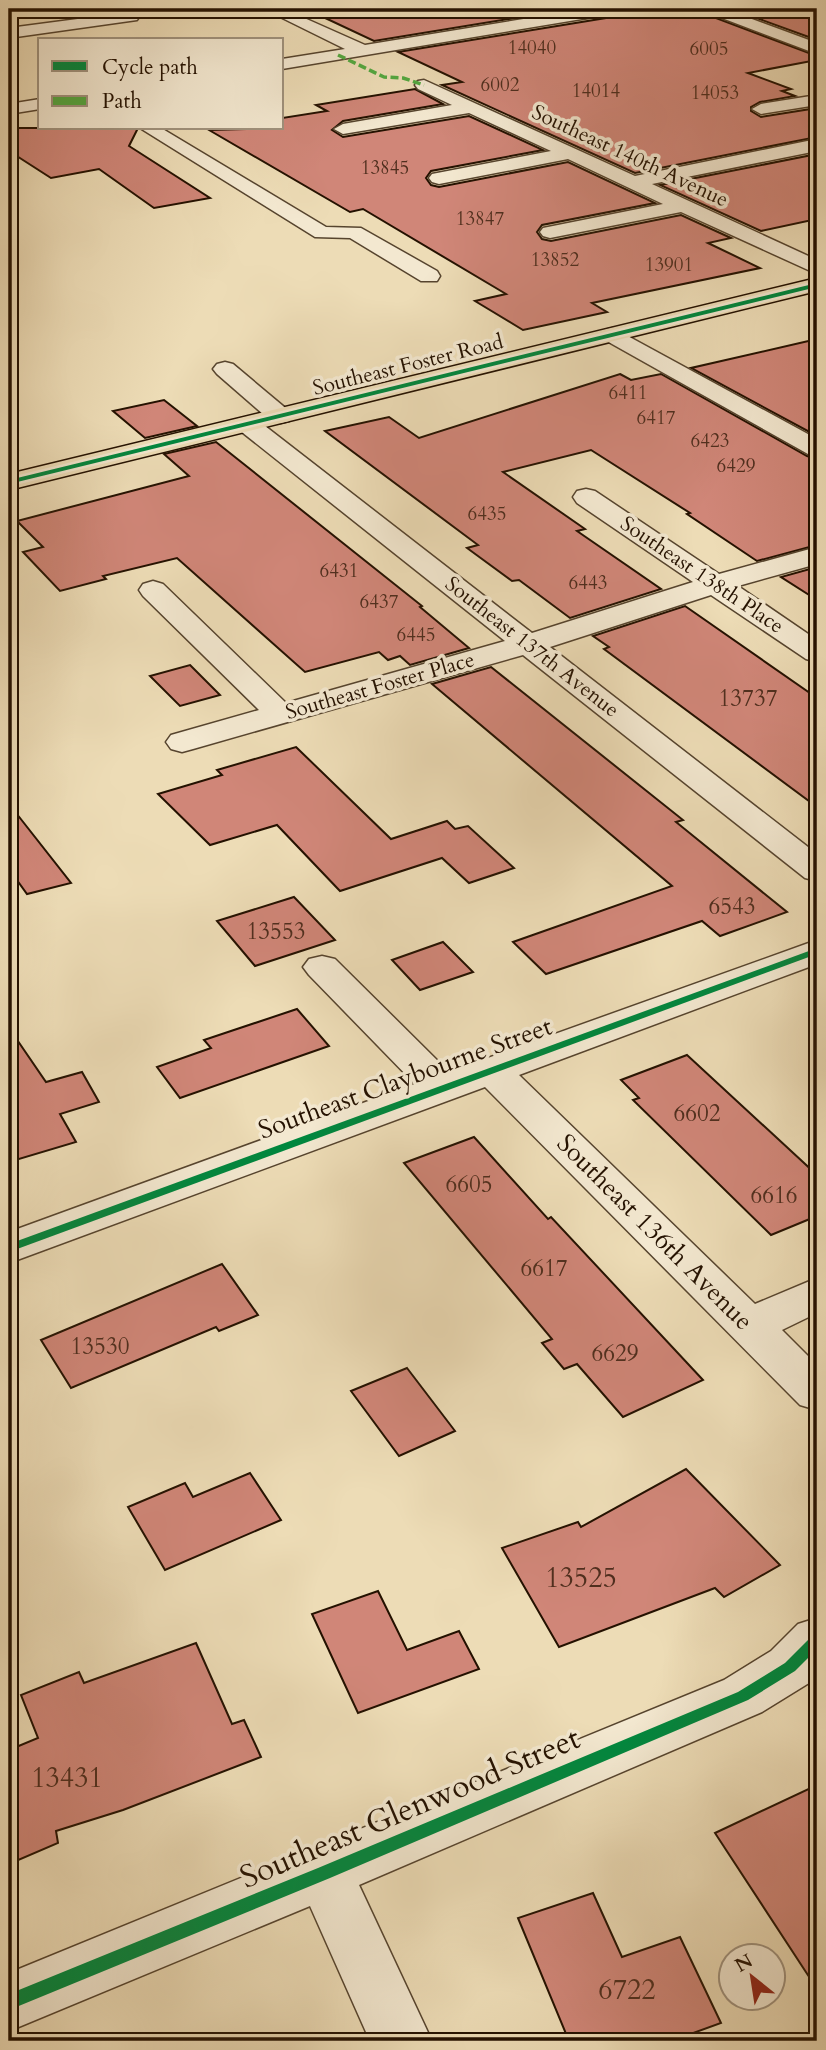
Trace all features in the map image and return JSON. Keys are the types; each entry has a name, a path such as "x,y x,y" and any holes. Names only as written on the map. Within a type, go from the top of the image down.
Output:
{"main road":[{"name":"Southeast Foster Road","path":"9,482 817,285"}],"street":[{"path":"214,14 242,9"},
{"path":"276,9 364,51"},
{"path":"284,64 589,10 612,9"},
{"path":"710,9 817,49"},
{"path":"9,33 131,17"},
{"name":"Southeast 140th Avenue","path":"424,85 817,268"},
{"path":"761,109 817,100"},
{"path":"9,109 38,104"},
{"path":"343,128 470,107"},
{"path":"152,130 322,233 354,232 429,276"},
{"path":"633,182 817,145"},
{"path":"439,178 570,153"},
{"path":"550,232 683,206"},
{"path":"613,335 817,449"},
{"path":"225,369 280,416"},
{"name":"Southeast 137th Avenue","path":"247,424 817,871"},
{"name":"Southeast 138th Place","path":"586,497 817,653"},
{"name":"Southeast Foster Place","path":"182,742 528,644 715,584 817,555"},
{"path":"153,590 281,715"},
{"name":"Southeast Claybourne Street","path":"9,1248 817,951"},
{"path":"322,967 443,1089"},
{"name":"Southeast 136th Avenue","path":"492,1071 817,1393"},
{"path":"750,1326 817,1294"},
{"name":"Southeast Glenwood Street","path":"9,2001 324,1873 743,1696 790,1667 817,1640"},
{"path":"324,1873 401,2041"}],"building":[{"path":"306,9 570,9 374,41"},
{"path":"622,9 700,9 705,14 817,56 817,60 748,73 791,89 782,91 795,96 760,102 751,107 751,111 761,117 817,108 817,137 635,173 442,85 462,82 398,52 612,17"},
{"path":"732,9 817,9 817,40"},
{"path":"415,89 443,104 343,121 332,130 343,137 469,116 543,150 431,171 426,178 431,185 439,187 568,162 655,203 542,225 537,232 542,239 551,241 681,215 731,238 708,243 760,268 592,303 607,312 523,330 475,301 506,294 363,209 350,212 209,130 284,130 284,118 327,111 316,105"},
{"path":"9,128 137,130 129,146 210,198 154,208 99,169 51,178 9,151"},
{"path":"817,154 817,219 761,231 660,185"},
{"path":"817,339 817,436 691,368"},
{"path":"620,374 631,380 661,374 807,456 817,459 817,545 757,561 687,514 690,513 591,450 503,472 585,529 577,531 661,589 570,618 519,580 512,581 467,548 478,545 325,431 389,417 419,438"},
{"path":"164,400 197,426 145,438 113,411"},
{"path":"216,442 422,606 420,607 469,648 410,665 400,656 388,660 379,652 305,672 177,558 103,576 106,579 60,591 23,552 43,547 17,521 189,476 164,454"},
{"path":"817,567 817,600 781,577"},
{"path":"685,606 817,698 817,807 604,649 609,647 593,636"},
{"path":"190,665 220,695 180,706 150,676"},
{"path":"491,667 683,820 676,822 787,912 720,936 702,921 546,974 513,942 672,886 432,684"},
{"path":"296,747 391,839 447,821 455,829 468,826 514,868 469,883 442,858 340,891 277,825 210,845 158,794 222,775 217,770"},
{"path":"9,804 71,883 27,894 9,869"},
{"path":"294,897 335,940 255,966 217,921"},
{"path":"443,942 473,972 420,990 392,960"},
{"path":"297,1009 329,1046 180,1098 157,1067 211,1048 204,1040"},
{"path":"9,1028 46,1082 82,1072 99,1102 60,1114 76,1142 9,1162"},
{"path":"687,1055 817,1175 817,1216 771,1235 633,1100 639,1098 621,1080"},
{"path":"474,1137 548,1219 551,1217 703,1380 623,1417 577,1364 564,1369 542,1343 552,1339 404,1163"},
{"path":"222,1264 258,1315 219,1331 216,1327 71,1388 41,1340"},
{"path":"407,1368 455,1431 399,1456 351,1391"},
{"path":"686,1469 780,1565 724,1597 715,1588 559,1647 502,1548 578,1522 581,1527"},
{"path":"250,1473 281,1520 165,1570 128,1507 185,1483 193,1497"},
{"path":"378,1591 407,1650 459,1631 479,1669 358,1713 312,1614"},
{"path":"196,1643 232,1724 244,1720 261,1757 123,1810 56,1831 58,1843 9,1864 9,1750 38,1738 21,1695 79,1672 84,1683"},
{"path":"817,1785 817,1989 788,1941 715,1833"},
{"path":"593,1893 622,1957 680,1937 721,2023 671,2041 569,2041 518,1918"}],"marked path":[{"path":"338,55 384,77 403,78 424,85"}],"cycle path":[{"path":"9,482 817,285"},
{"path":"9,1248 817,951"},
{"path":"9,2002 324,1873 743,1696 790,1667 817,1640"}]}
